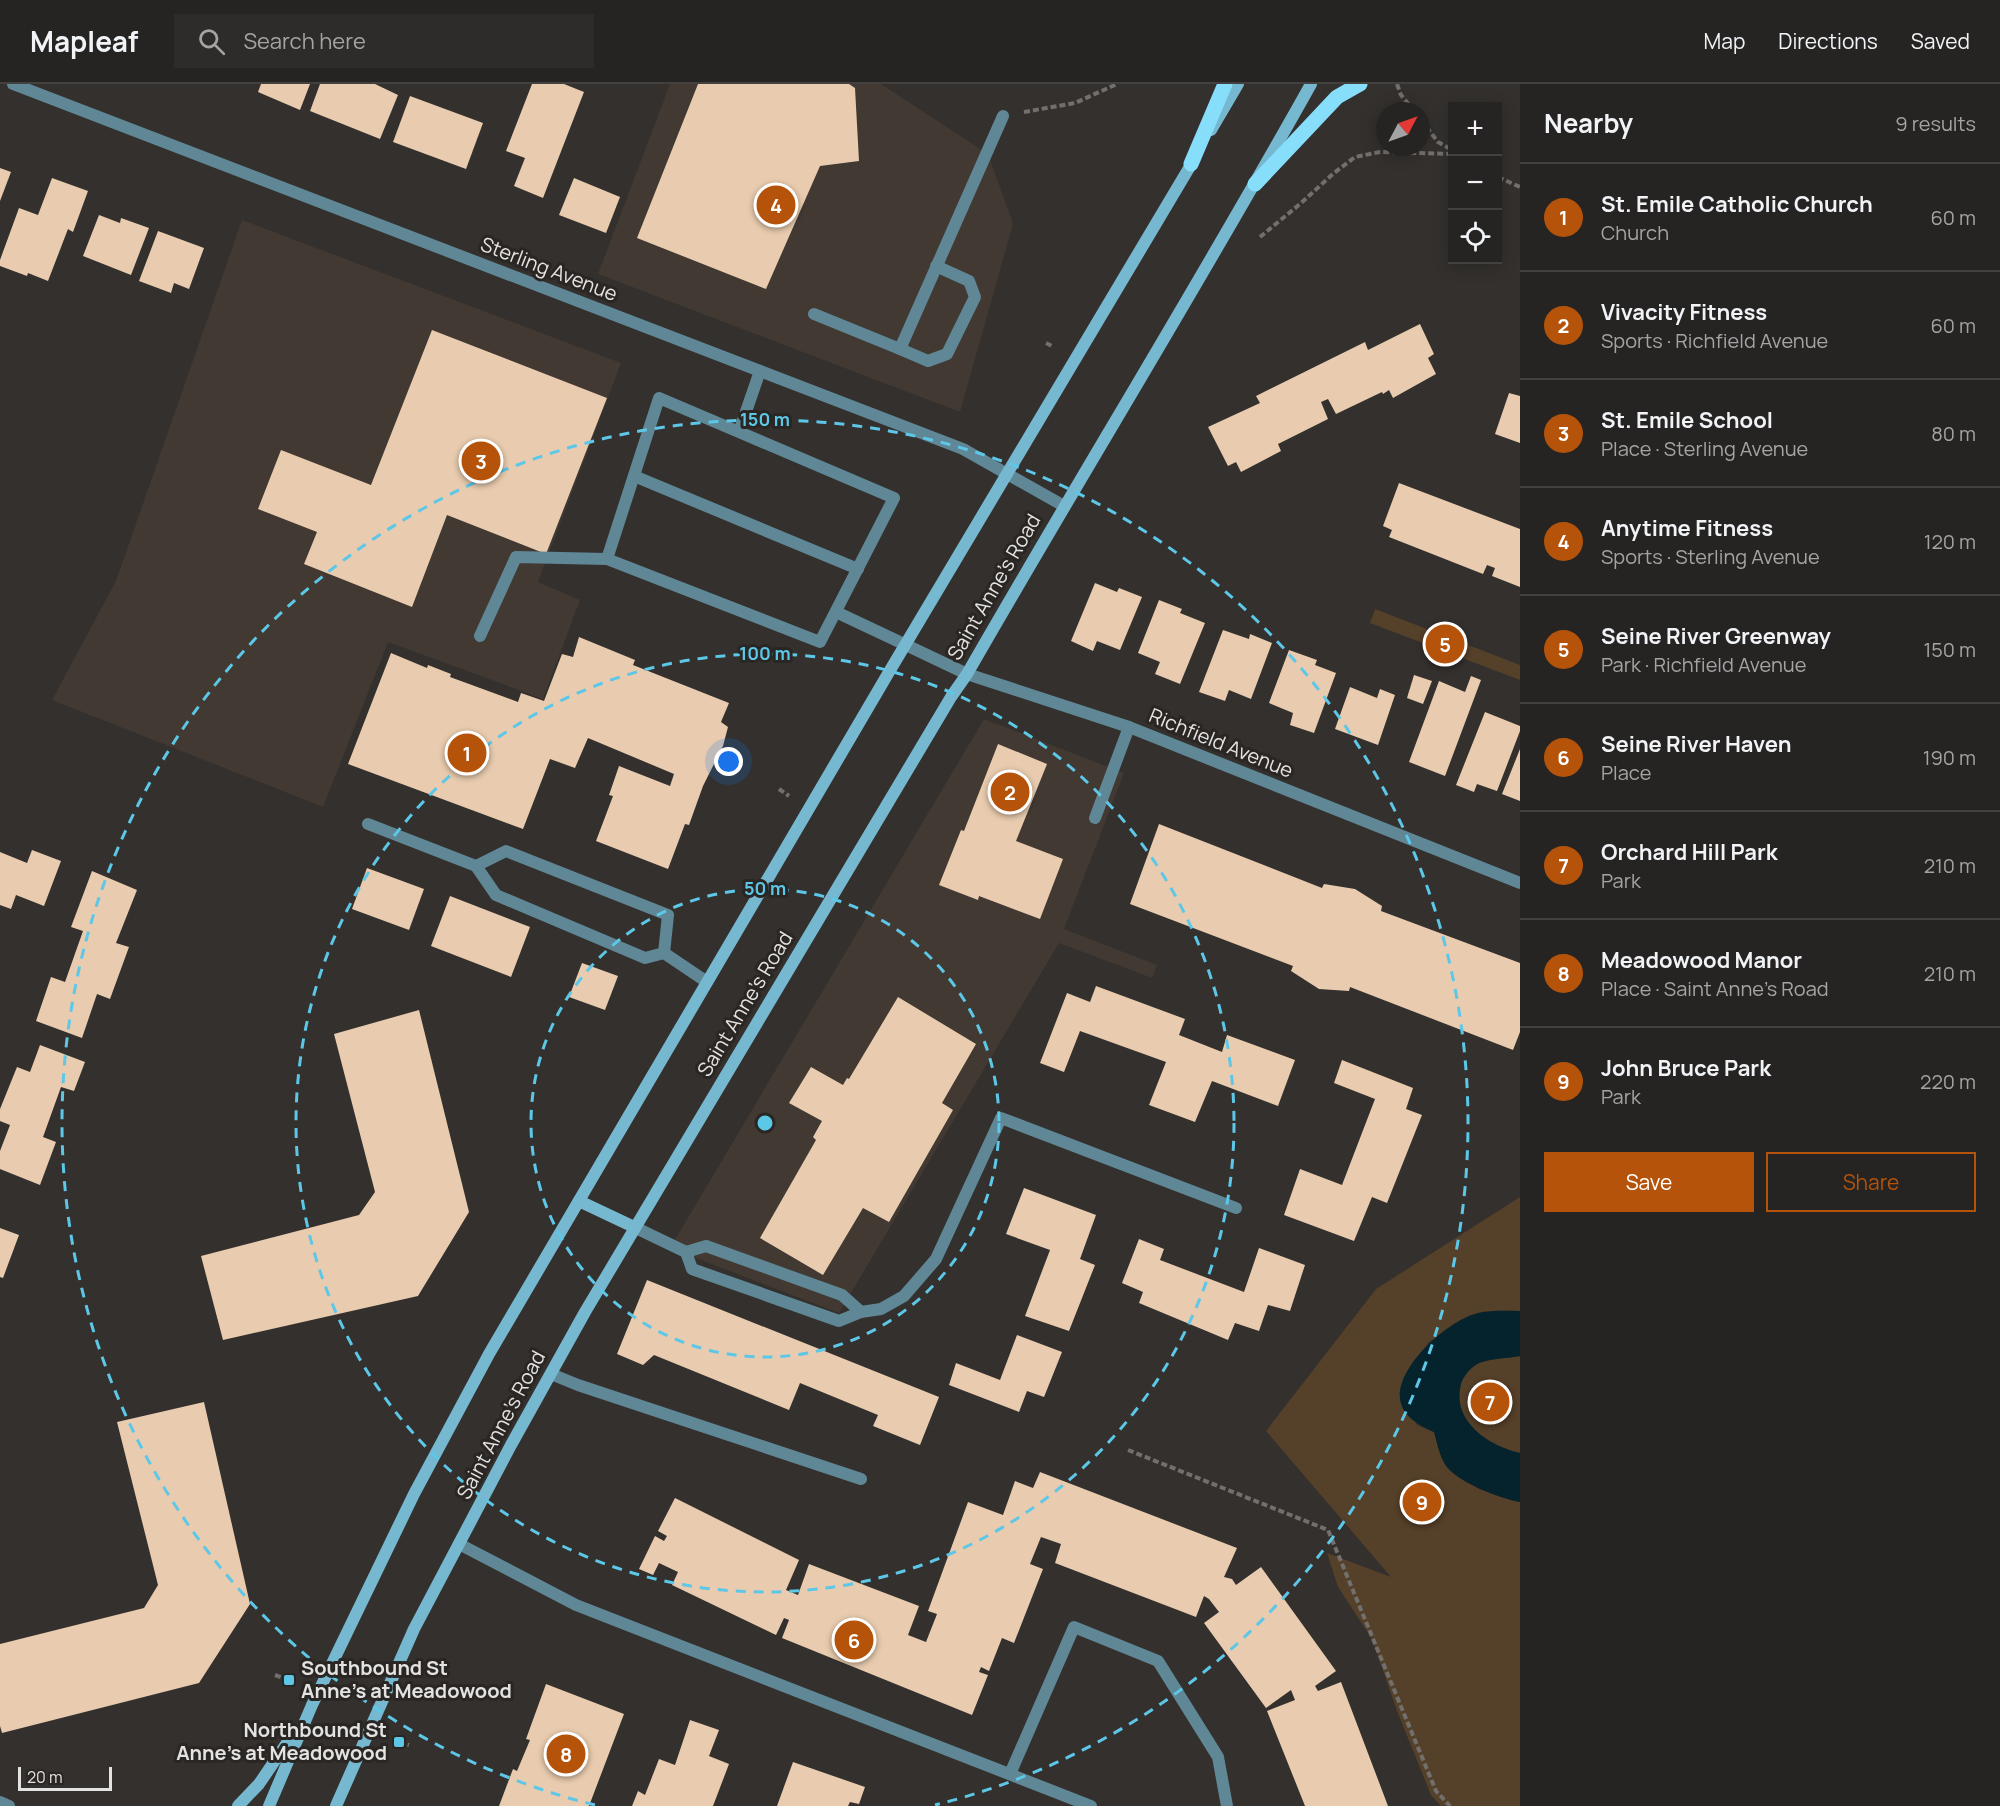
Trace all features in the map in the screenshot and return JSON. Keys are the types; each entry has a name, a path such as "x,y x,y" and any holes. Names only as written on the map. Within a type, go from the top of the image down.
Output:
{"main road":[{"path":"1191,164 1225,84"},
{"path":"269,1806 312,1705 414,1494 489,1354 1239,84"},
{"name":"Saint Anne's Road","path":"336,1806 414,1629 551,1374 634,1227 951,696 967,674 1255,184 1311,84"},
{"path":"1255,184 1337,97 1360,84"},
{"path":"579,1201 634,1227"},
{"path":"237,1806 259,1784 312,1705"}],"street":[{"name":"Sterling Avenue","path":"13,84 963,449 1064,506"},
{"path":"900,349 1003,116"},
{"path":"814,314 928,361 947,354 975,297 969,281 936,266"},
{"path":"738,432 760,371"},
{"path":"480,636 516,557 607,559 820,642 894,498 659,398 607,559"},
{"path":"634,476 858,569"},
{"name":"Richfield Avenue","path":"836,612 967,674 1129,727 1520,883"},
{"path":"1095,818 1129,727"},
{"path":"368,824 476,866 496,895 645,958 664,953 707,982"},
{"path":"476,866 506,850 668,915 664,953"},
{"path":"686,1252 692,1269 839,1321 861,1312 881,1309 904,1296 936,1259 1001,1118 1236,1208"},
{"path":"634,1227 686,1252 706,1246 842,1295 861,1312"},
{"path":"551,1374 861,1479"},
{"path":"459,1544 576,1605 1091,1806"},
{"path":"1010,1774 1074,1627 1158,1661 1218,1757 1227,1806"},
{"path":"0,1802 9,1806"}],"path":[{"path":"1003,116 1075,103 1117,84"},
{"path":"1397,84 1407,102"},
{"path":"1430,132 1438,142 1448,149"},
{"path":"1260,237 1355,157 1380,152 1448,152"},
{"path":"1502,179 1520,187"},
{"path":"1046,343 1054,347"},
{"path":"779,789 789,796"},
{"path":"1128,1450 1328,1530 1436,1791 1450,1806"},
{"path":"275,1676 289,1680"},
{"path":"399,1742 409,1745"}],"shaded area":[{"path":"670,84 881,84 988,154 1013,224 960,412 598,274"},
{"path":"242,220 621,363 538,582 580,600 543,699 388,642 323,807 52,700 116,581"},
{"path":"1375,609 1520,665 1520,680 1370,623"},
{"path":"984,719 1124,773 1064,929 1157,965 1152,978 1059,943 839,1313 670,1248"},
{"path":"1520,1197 1520,1311 1478,1313 1429,1342 1404,1377 1399,1394 1417,1425 1434,1432 1445,1465 1479,1489 1520,1502 1520,1806 1441,1806 1431,1795 1397,1711 1372,1639 1338,1587 1327,1553 1391,1577 1266,1431 1376,1289"},
{"path":"1520,1356 1520,1453 1496,1444 1475,1429 1467,1420 1459,1397 1464,1378 1476,1365 1488,1360"}],"water":[{"path":"1520,1311 1520,1356 1488,1360 1476,1365 1464,1378 1459,1397 1467,1420 1475,1429 1496,1444 1520,1453 1520,1502 1468,1483 1450,1470 1441,1457 1434,1432 1410,1418 1402,1407 1400,1393 1409,1368 1418,1356 1441,1333 1454,1324 1478,1313"}],"building":[{"path":"261,84 310,84 300,110 258,92"},
{"path":"320,84 375,84 398,95 380,139 310,111"},
{"path":"532,84 564,84 584,92 543,198 514,186 525,158 506,151"},
{"path":"698,84 849,84 855,88 859,161 820,166 766,289 637,238"},
{"path":"410,96 483,123 466,169 393,142"},
{"path":"0,168 11,172 0,201"},
{"path":"52,178 88,191 73,232 68,229 48,281 0,266 0,260 19,208 38,215"},
{"path":"574,178 620,197 606,233 559,215"},
{"path":"99,215 120,223 121,218 149,228 131,275 83,256"},
{"path":"158,231 204,248 189,289 174,283 171,293 139,281"},
{"path":"1420,324 1434,354 1428,358 1436,374 1393,398 1389,390 1336,414 1328,399 1321,402 1328,419 1278,444 1281,451 1241,472 1236,462 1228,466 1208,427 1260,403 1256,396 1365,342 1368,350"},
{"path":"432,330 607,398 546,554 447,515 412,607 304,564 317,532 258,509 281,450 371,485"},
{"path":"1509,393 1520,396 1520,443 1495,434"},
{"path":"1399,483 1520,529 1520,587 1492,576 1495,568 1487,565 1483,574 1389,537 1392,530 1383,526"},
{"path":"1095,583 1117,592 1119,588 1142,597 1120,650 1097,641 1093,651 1071,641"},
{"path":"1159,600 1182,609 1180,613 1205,623 1180,684 1155,674 1160,662 1138,653"},
{"path":"1223,630 1249,639 1250,634 1272,643 1251,699 1229,690 1225,701 1199,692"},
{"path":"579,637 635,660 633,665 729,703 721,722 728,727 723,746 703,786 689,825 685,824 668,869 596,841 613,796 609,795 619,766 670,786 674,774 588,738 575,768 550,759 523,829 348,764 391,653 427,668 428,665 451,674 450,677 518,702 521,693 544,701 562,654 573,657"},
{"path":"1289,650 1317,660 1315,665 1336,673 1314,733 1290,725 1293,713 1269,703"},
{"path":"1414,675 1432,681 1423,704 1407,698"},
{"path":"1471,676 1481,680 1445,776 1409,762 1439,681 1465,692"},
{"path":"1350,687 1377,698 1380,689 1395,695 1378,745 1335,729"},
{"path":"1485,712 1520,726 1520,731 1497,791 1477,784 1474,792 1456,785"},
{"path":"998,744 1047,764 1016,841 1063,859 1040,919 979,896 978,900 939,885 961,830 964,831"},
{"path":"1520,749 1520,801 1502,794"},
{"path":"1159,824 1322,888 1324,884 1355,889 1382,906 1381,911 1520,963 1520,1032 1513,1050 1350,987 1349,991 1319,989 1291,971 1293,966 1130,904"},
{"path":"32,850 61,861 44,906 16,895 11,909 0,905 0,852 27,863"},
{"path":"367,868 424,889 409,930 352,909"},
{"path":"92,871 137,890 116,943 129,947 110,999 97,994 82,1038 36,1021 51,977 65,982 83,931 71,927"},
{"path":"450,896 530,927 511,977 431,946"},
{"path":"582,963 618,976 605,1010 569,997"},
{"path":"1096,986 1185,1019 1179,1035 1222,1052 1227,1035 1295,1060 1278,1106 1212,1081 1195,1122 1149,1105 1166,1062 1080,1031 1064,1072 1040,1063 1067,993 1090,1002"},
{"path":"898,997 976,1044 942,1103 953,1110 889,1222 863,1208 823,1275 760,1238 816,1140 813,1137 822,1121 789,1103 811,1067 843,1085 847,1078 849,1079"},
{"path":"419,1010 469,1212 418,1296 223,1340 201,1256 359,1215 375,1192 334,1034"},
{"path":"40,1045 85,1062 74,1091 61,1087 43,1137 56,1142 40,1185 0,1169 0,1151 10,1125 0,1121 0,1109 17,1067 30,1072"},
{"path":"1342,1060 1413,1088 1406,1109 1422,1115 1387,1203 1372,1197 1354,1241 1284,1215 1300,1169 1342,1185 1375,1099 1334,1083"},
{"path":"1024,1188 1096,1215 1080,1259 1095,1265 1069,1331 1025,1316 1050,1250 1006,1234"},
{"path":"0,1228 19,1235 3,1278 0,1277"},
{"path":"1139,1239 1164,1249 1160,1260 1244,1292 1259,1248 1305,1265 1290,1311 1268,1305 1259,1331 1235,1323 1228,1340 1139,1303 1143,1292 1122,1283"},
{"path":"647,1280 939,1397 920,1445 873,1426 878,1415 800,1383 789,1410 654,1355 643,1365 617,1354"},
{"path":"1017,1335 1062,1352 1044,1397 1027,1391 1019,1412 949,1385 956,1363 1000,1380"},
{"path":"204,1402 250,1604 199,1683 2,1733 0,1726 0,1644 144,1608 158,1585 117,1422"},
{"path":"1040,1472 1237,1548 1224,1577 1232,1579 1236,1585 1261,1567 1336,1671 1315,1686 1318,1691 1341,1682 1388,1806 1305,1806 1267,1711 1295,1700 1291,1690 1266,1708 1204,1623 1219,1612 1209,1599 1204,1596 1196,1617 1055,1563 1061,1544 1041,1537 1030,1564 1043,1569 1014,1643 1002,1638 989,1671 981,1667 979,1672 988,1675 972,1715 782,1638 789,1620 784,1618 776,1635 672,1585 678,1572 659,1563 653,1575 639,1569 655,1536 664,1541 667,1536 658,1531 675,1498 799,1560 786,1590 798,1595 809,1564 919,1606 908,1635 926,1642 937,1614 928,1611 968,1502 1003,1515 1015,1481 1033,1488"},
{"path":"546,1684 624,1714 589,1806 499,1806 513,1769 517,1771 530,1740 526,1739"},
{"path":"690,1720 719,1730 709,1756 729,1764 713,1806 632,1806 638,1791 645,1795 659,1759 675,1765"},
{"path":"793,1762 865,1787 859,1804 850,1802 848,1806 777,1806"}],"place":[{"name":"Anytime Fitness","path":"776,205"},
{"name":"St. Emile School","path":"481,461"},
{"name":"Seine River Greenway","path":"1445,644"},
{"name":"St. Emile Catholic Church","path":"467,753"},
{"name":"Vivacity Fitness","path":"1010,792"},
{"name":"Orchard Hill Park","path":"1490,1402"},
{"name":"John Bruce Park","path":"1422,1502"},
{"name":"Seine River Haven","path":"854,1640"},
{"name":"Southbound St Anne's at Meadowood","path":"289,1680"},
{"name":"Northbound St Anne's at Meadowood","path":"399,1742"},
{"name":"Meadowood Manor","path":"566,1754"}]}
